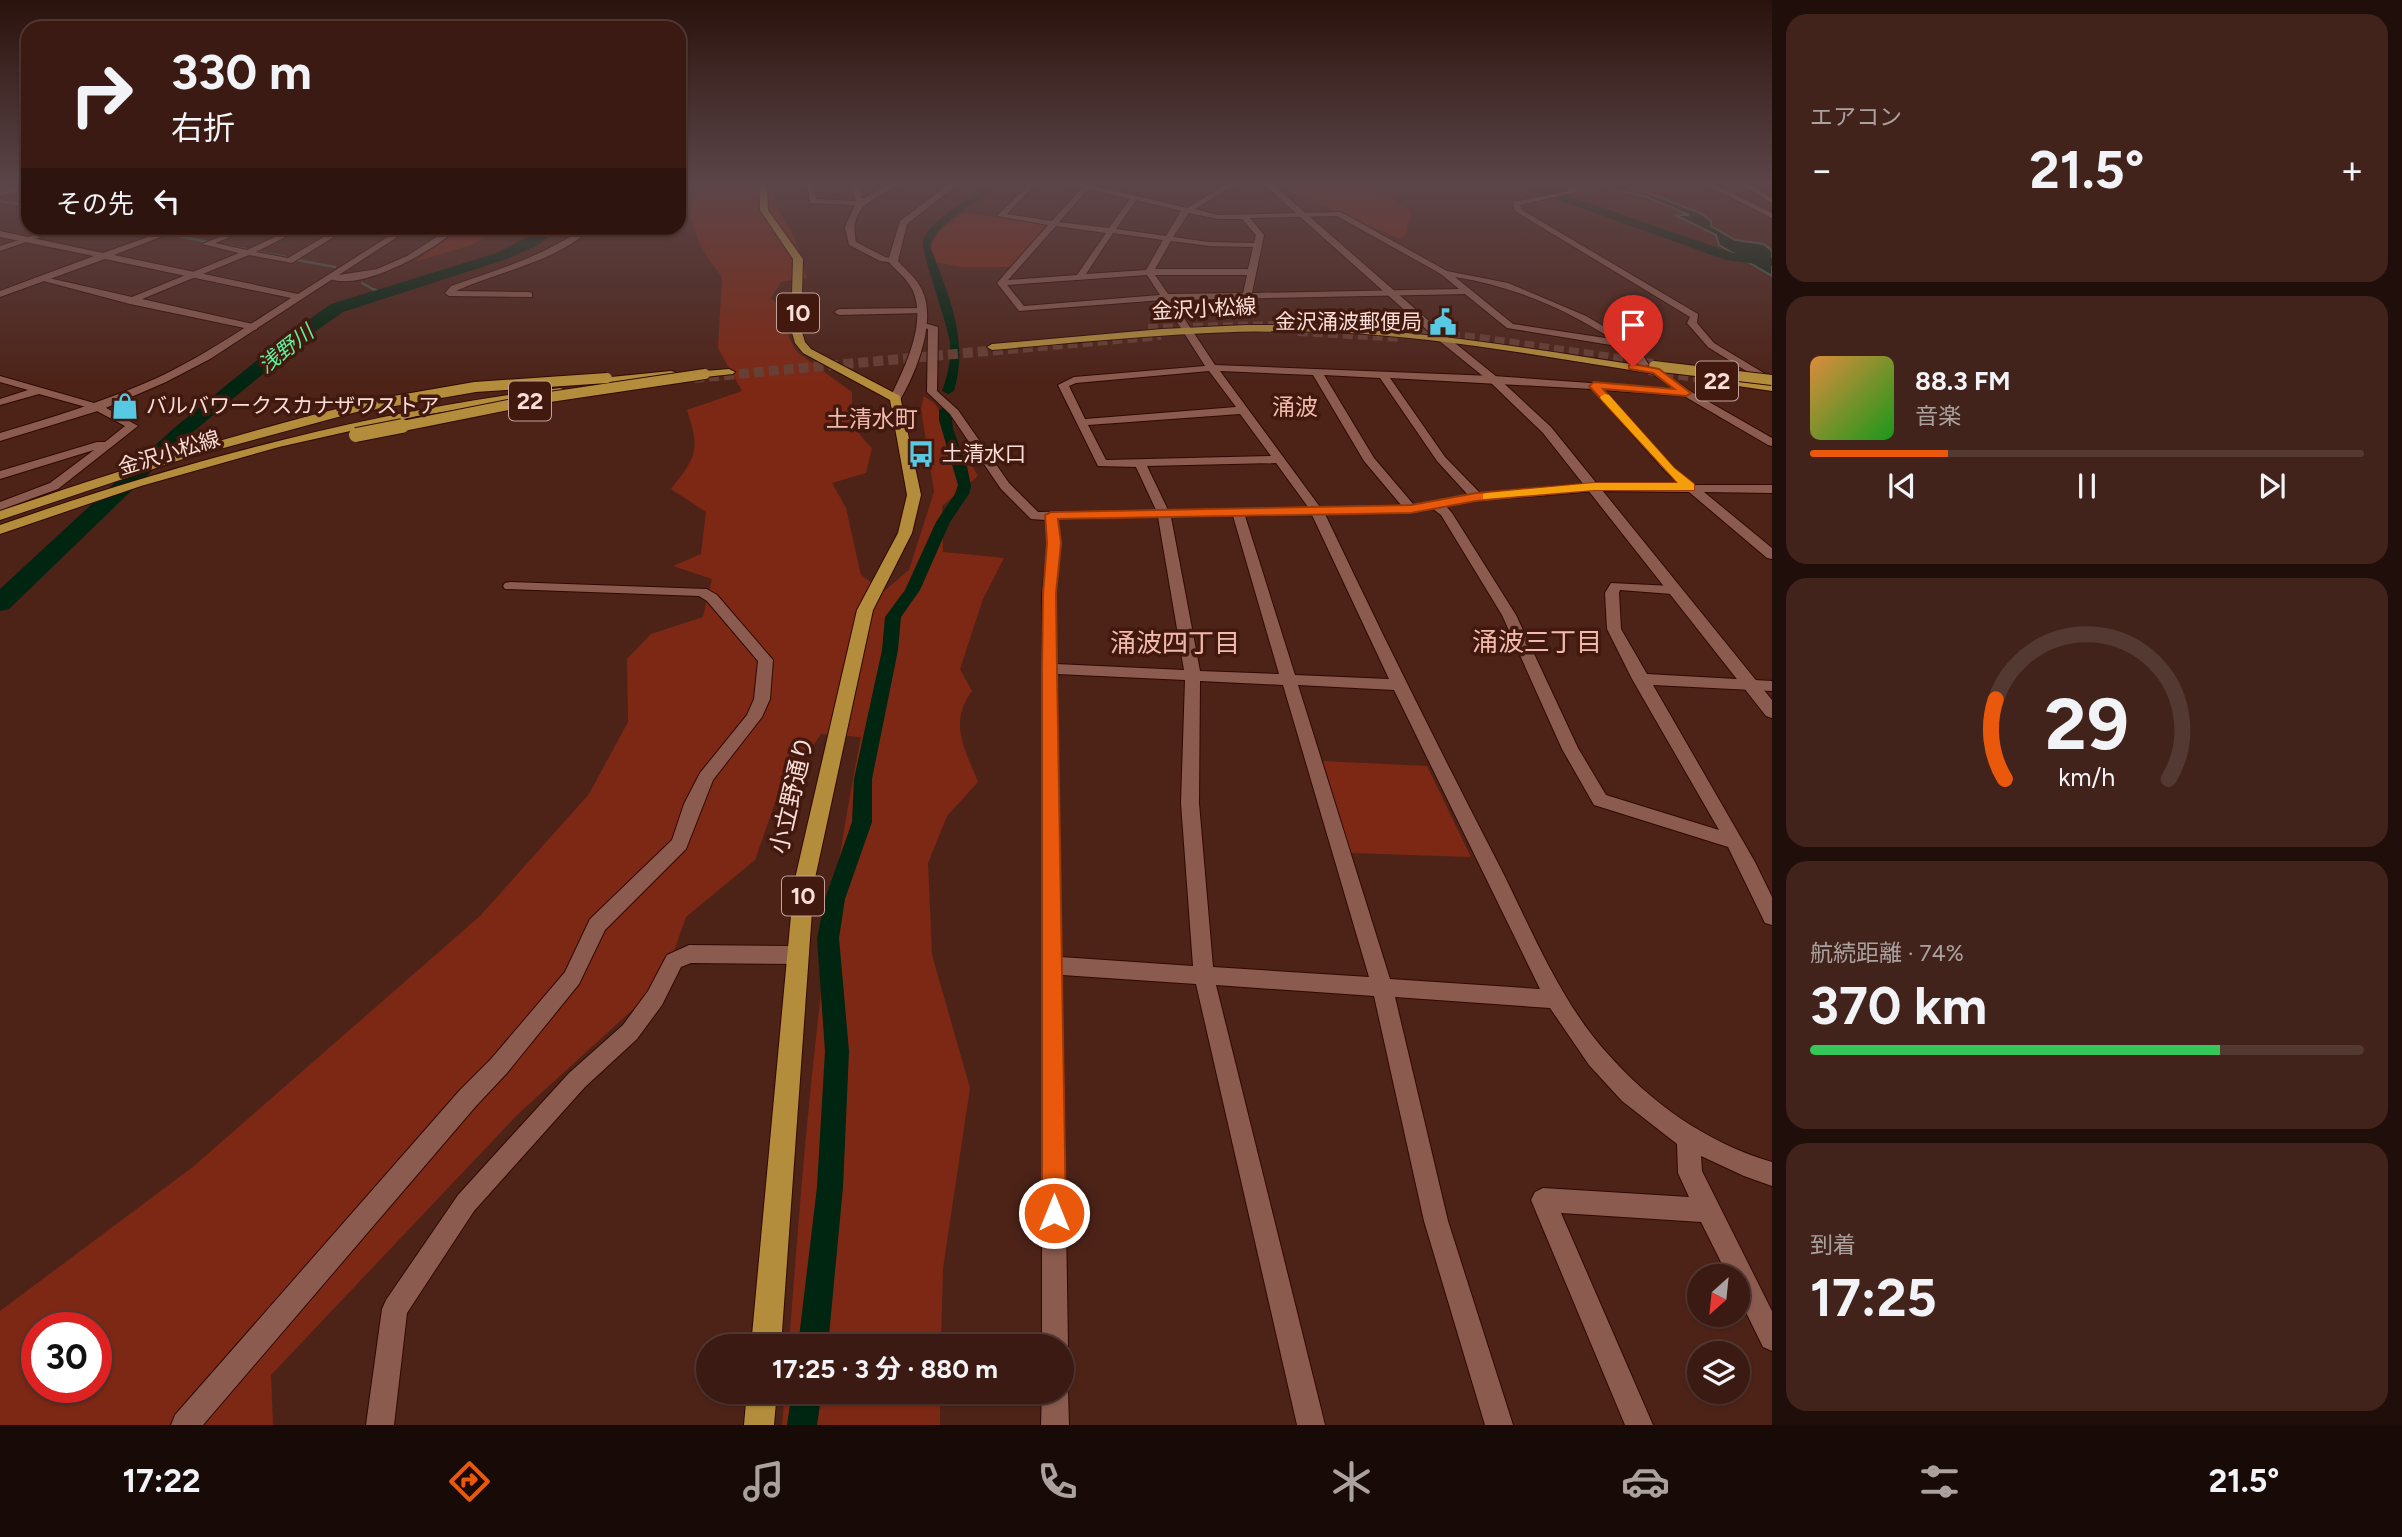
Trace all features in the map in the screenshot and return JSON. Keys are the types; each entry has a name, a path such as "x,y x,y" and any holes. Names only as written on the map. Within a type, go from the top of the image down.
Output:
{"main road":[{"name":"10","path":"791,248 798,259 796,329 800,343 807,351 896,398"},
{"name":"金沢小松線","path":"992,347 1189,330 1309,328 1441,337 1654,368"},
{"name":"22","path":"1654,368 1769,380"},
{"name":"22","path":"1654,368 1772,390"},
{"name":"22","path":"0,519 220,443 360,407 447,391 522,382 729,372"},
{"name":"22","path":"0,533 193,470 531,400 705,374"},
{"name":"金沢小松線","path":"75,492 209,453 313,427 468,396 543,386 671,377 456,406 302,438 193,470"},
{"name":"22","path":"1769,380 1727,378 1772,390"},
{"name":"小立野通り","path":"767,1334 797,955 813,836 865,610 911,516 914,495 896,398"},
{"path":"759,1425 761,1404"}],"street":[{"path":"68,248 299,297"},
{"path":"0,294 124,248"},
{"path":"229,248 289,261 310,248"},
{"path":"130,300 255,248"},
{"path":"0,437 97,407 162,380 206,357 375,248"},
{"path":"330,277 348,279 407,262 426,248"},
{"path":"529,295 449,293 454,288 557,248"},
{"path":"863,248 893,261 919,292 920,325 904,382 896,398"},
{"path":"893,261 896,248"},
{"path":"1001,284 1031,248"},
{"path":"1080,277 1099,248"},
{"path":"1149,272 1162,248"},
{"path":"1247,296 1257,248"},
{"path":"1341,248 1493,379 1547,430 1772,712"},
{"path":"1401,248 1444,272 1510,326 1625,344"},
{"path":"1582,248 1695,316 1692,323 1711,345 1769,380"},
{"path":"1001,284 1149,272 1251,272"},
{"path":"1149,272 1212,368 1317,511 1399,685 1556,999 1597,1058 1630,1093 1688,1138 1720,1155 1772,1174"},
{"path":"1444,272 1516,289 1596,325 1625,344 1686,393 1772,443"},
{"path":"40,279 254,327"},
{"path":"1001,284 1022,309 1166,297 1466,291"},
{"path":"839,312 921,312"},
{"path":"920,325 933,327 932,392 954,412 1004,486 1035,516 1411,509 1476,497 1594,487 1689,487 1769,491"},
{"path":"1279,458 1102,464 1063,385 1067,382 1212,368 1493,379 1686,393"},
{"path":"1316,371 1369,461 1383,481 1411,509"},
{"path":"1383,375 1441,459 1476,497"},
{"path":"0,379 97,407 132,426 54,486 0,506"},
{"path":"1594,386 1670,470 1772,555"},
{"path":"0,402 40,390"},
{"path":"1083,422 1245,410"},
{"path":"0,475 110,442"},
{"path":"1140,463 1164,515 1193,676 1189,803 1204,975 1311,1425"},
{"path":"1435,504 1446,513 1509,615 1570,749 1600,800 1734,842"},
{"path":"1238,513 1381,987 1436,1221 1499,1425"},
{"path":"1051,515 1054,543 1049,594 1050,965 1055,1334"},
{"path":"185,1425 564,988 586,952 597,925 680,844 693,804 706,777 754,717 762,699 766,660 712,598 702,592 510,586"},
{"path":"1672,590 1616,586 1612,593 1614,629 1734,842 1772,918"},
{"path":"1049,668 1399,685"},
{"path":"1640,679 1772,686"},
{"path":"380,1425 395,1309 466,1203 577,1080 630,1032 655,998 674,961 689,954 797,955"},
{"path":"1050,965 1556,999"},
{"path":"1688,1138 1690,1173 1772,1338"},
{"path":"1639,1425 1543,1200 1709,1210"},
{"path":"1055,1404 1055,1425"}],"shaded area":[{"path":"434,248 460,248 414,262"},
{"path":"703,248 798,248 807,278 781,282 771,298 786,310 789,338 797,352 852,392 854,423 860,435 872,448 866,473 832,483 846,508 861,575 884,591 909,570 934,492 921,409 924,396 935,404 978,476 942,506 943,552 1004,558 983,599 960,669 972,691 961,714 961,736 978,782 947,816 928,863 932,955 970,1088 943,1268 941,1334 790,1334 808,1117 825,964 861,737 821,734 777,797 755,860 686,917 663,982 517,1115 271,1375 273,1425 0,1425 0,1311 194,1166 480,916 589,794 628,722 627,659 651,634 703,617 712,579 673,566 701,554 706,512 671,489 694,452 694,435 687,410 742,391 718,348 722,277"},
{"path":"932,248 1026,248 1010,267 962,267 936,262"},
{"path":"1725,248 1769,248 1772,251 1772,276"},
{"path":"1323,761 1427,766 1471,857 1350,853"},
{"path":"784,1404 940,1404 940,1425 782,1425"}],"waterway":[{"name":"浅野川","path":"0,603 181,432 300,334 337,308 519,248"},
{"path":"927,248 942,290 955,341 955,369 948,391"},
{"path":"1706,248 1731,257 1769,262"},
{"path":"258,252 286,257"},
{"path":"297,260 335,267"},
{"path":"362,283 378,292"},
{"name":"浅野川","path":"375,290 381,293"},
{"path":"945,410 947,429 961,466 964,485"},
{"path":"836,897 862,822 863,779 890,650 893,617 912,590 943,522 962,494 964,486"},
{"path":"814,1334 830,1187 837,1051 828,938 835,899"},
{"path":"802,1425 805,1404"}],"tunnel":[{"path":"1148,329 1309,325"},
{"path":"1390,330 1480,339 1660,365"},
{"path":"1298,331 1403,337"},
{"path":"694,378 1161,335"},
{"path":"1649,370 1728,382"}],"slow traffic":[{"path":"1487,496 1594,487 1689,487 1670,470 1605,397"}],"place":[{"name":"金沢涌波郵便局","path":"1443,322"},
{"name":"バルバワークスカナザワストア","path":"125,406"},
{"name":"土清水口","path":"921,454"}],"district":[{"name":"涌波","path":"1295,407"},
{"name":"土清水町","path":"872,419"},
{"name":"涌波三丁目","path":"1537,642"},
{"name":"涌波四丁目","path":"1175,643"}],"route":[{"path":"1054,1213 1050,965 1049,594 1054,543 1051,515 1411,509 1476,497 1594,487 1689,487 1670,470 1594,386 1686,393 1656,371 1633,367"}]}
